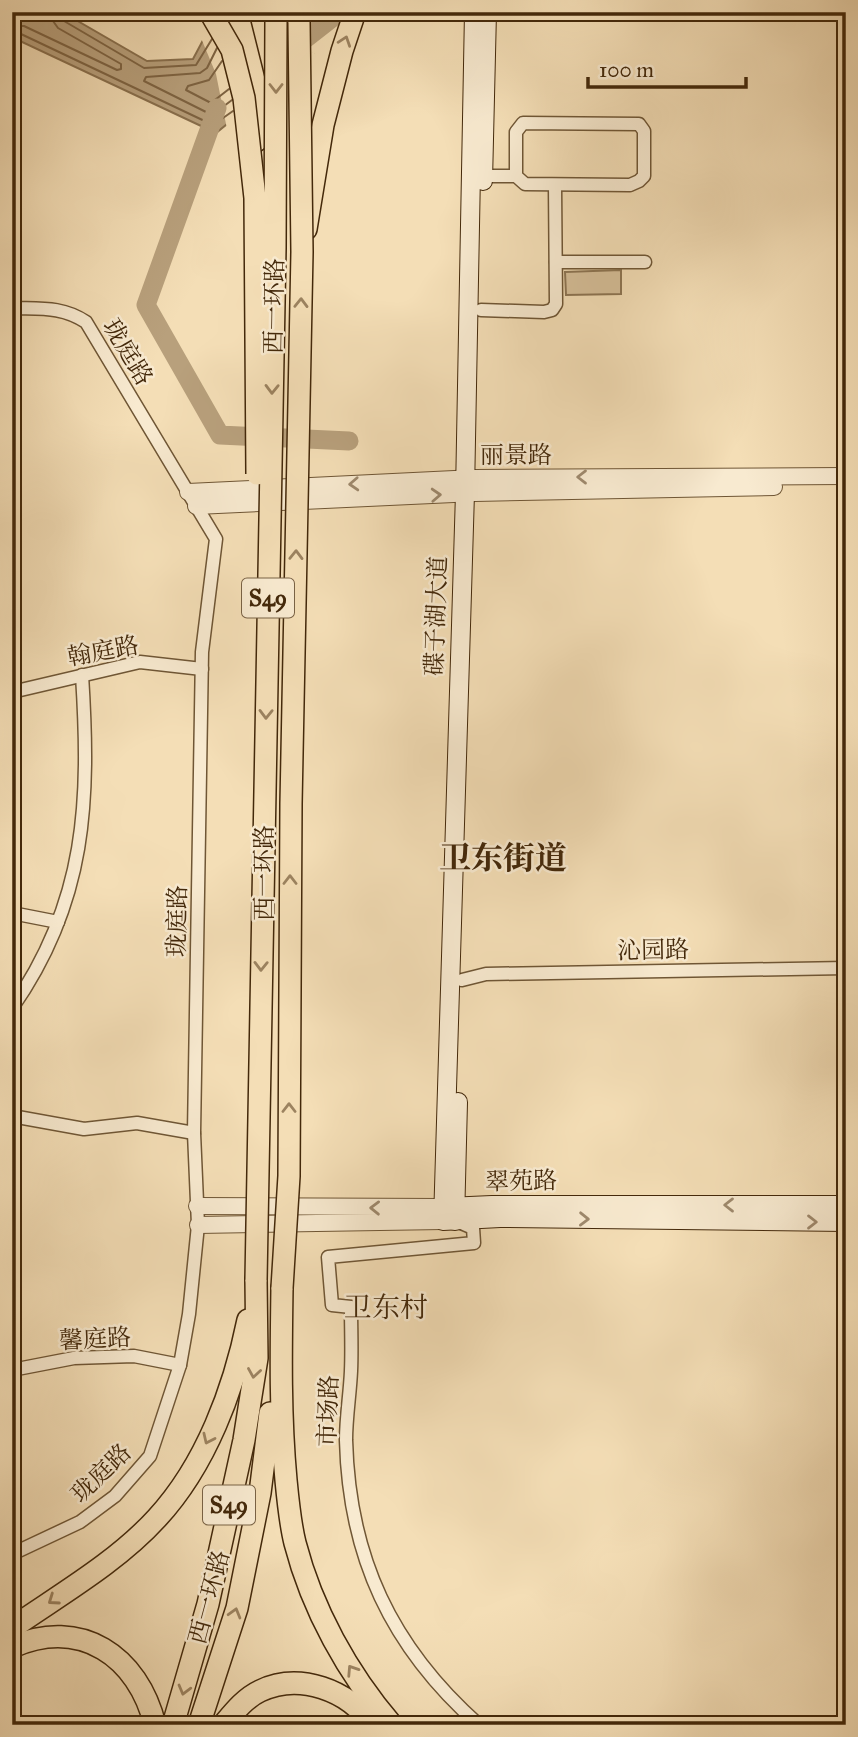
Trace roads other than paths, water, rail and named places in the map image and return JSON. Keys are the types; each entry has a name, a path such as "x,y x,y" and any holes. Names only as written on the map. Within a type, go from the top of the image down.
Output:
{"highway":[{"path":"209,12 232,50 244,98 255,198"},
{"path":"237,12 257,88 257,573 267,672"},
{"name":"西一环路","path":"173,1725 208,1604 244,1440 257,1358 256,1280 276,12"},
{"name":"西一环路","path":"199,1725 237,1608 258,1506 267,1445 282,1289 289,1176 291,790 302,252 300,12"},
{"path":"302,252 323,125 355,12"},
{"path":"12,1628 130,1543 156,1519 181,1488 219,1415 243,1346 256,1280"},
{"path":"282,1289 281,1428 294,1542 313,1598 340,1650 374,1704 392,1725"},
{"path":"12,1647 46,1637 69,1636 106,1649 132,1674 151,1707 155,1725"},
{"path":"223,1725 238,1707 258,1691 284,1683 319,1686 343,1696 363,1712 372,1725"}],"main road":[{"name":"碟子湖大道","path":"449,1214 462,980 474,12"},
{"name":"碟子湖大道","path":"449,1214 470,485 481,310 487,12"},
{"name":"翠苑路","path":"449,1214 846,1205"},
{"name":"翠苑路","path":"449,1214 500,1218 846,1222"}],"street":[{"path":"484,176 516,176 525,184 630,185 644,176 644,131 639,124 523,123 516,132 516,176"},
{"path":"481,310 544,312 552,310 556,304 555,185"},
{"path":"556,262 645,262"},
{"name":"珑庭路","path":"12,308 72,313 86,322 216,539 202,670 194,1133 198,1225 189,1314 180,1364 150,1456 115,1496 80,1522 12,1554"},
{"name":"丽景路","path":"192,499 470,485 846,476"},
{"name":"丽景路","path":"470,485 846,486"},
{"name":"翰庭路","path":"12,692 139,662 202,670"},
{"path":"12,1008 27,987 50,944 73,874 83,826 86,775 82,675"},
{"path":"12,914 58,922"},
{"name":"沁园路","path":"462,980 486,974 846,968"},
{"path":"12,1116 84,1129 137,1123 194,1133"},
{"name":"翠苑路","path":"197,1206 449,1214"},
{"name":"翠苑路","path":"198,1225 449,1214"},
{"name":"市场路","path":"449,1214 473,1228 474,1243 328,1256 332,1305 351,1307 351,1370 346,1438 349,1482 360,1542 379,1597 396,1628 428,1672 479,1725"},
{"name":"馨庭路","path":"12,1370 74,1358 98,1357 134,1356 180,1364"}],"water":[{"path":"12,12 62,12 147,61 193,59 218,12 313,54 216,133 18,40 12,48"}],"waterway":[{"path":"291,50 332,18 334,12"},
{"path":"217,108 146,305 220,435 349,441"}],"district":[{"name":"卫东街道","path":"503,858"},
{"name":"卫东村","path":"386,1307"}]}
